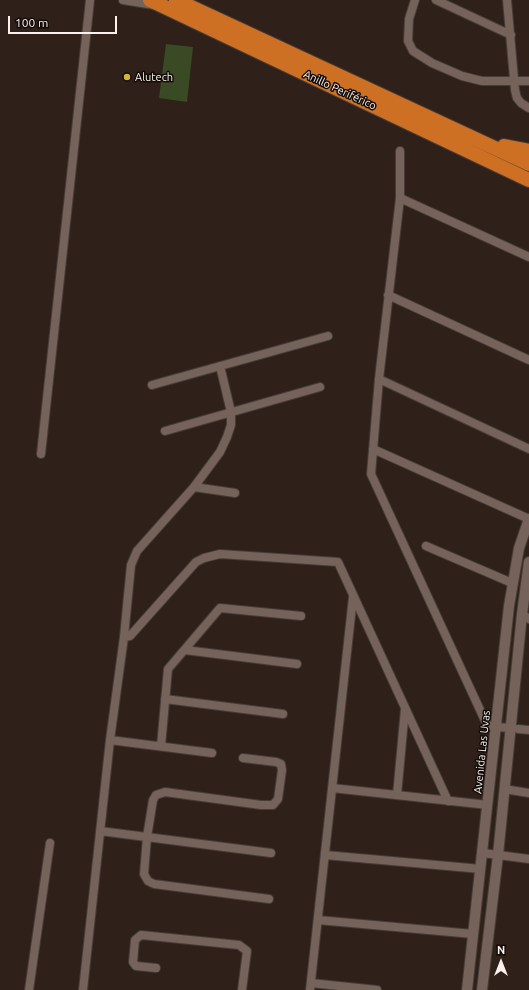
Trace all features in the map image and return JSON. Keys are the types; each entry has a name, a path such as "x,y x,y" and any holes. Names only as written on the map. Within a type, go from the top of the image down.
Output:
{"highway":[{"name":"Anillo Periférico","path":"176,0 529,164"},
{"name":"Anillo Periférico","path":"157,3 529,180"},
{"path":"479,141 529,151"},
{"path":"509,170 529,183"}],"street":[{"path":"41,454 90,0"},
{"path":"123,0 157,3"},
{"path":"415,0 409,20 408,41 413,51 432,63 462,76 482,81 529,81"},
{"path":"436,0 511,35"},
{"path":"507,0 514,81 517,98 521,103 529,108"},
{"path":"400,152 400,198 379,379 371,474 487,725 529,730"},
{"path":"400,198 529,257"},
{"path":"388,295 529,360"},
{"path":"152,386 328,336"},
{"path":"83,990 110,740 124,637 131,565 137,552 194,488 222,447 227,437 231,412 220,366"},
{"path":"379,379 529,449"},
{"path":"165,431 320,387"},
{"path":"373,449 529,519"},
{"path":"194,488 234,493"},
{"name":"Avenida Las Uvas","path":"467,990 512,583 519,548 529,519"},
{"path":"426,546 512,583"},
{"path":"124,637 130,636 196,562 211,555 220,554 338,562 448,801"},
{"path":"482,990 498,855 504,789 514,729 526,617 529,562"},
{"path":"353,596 310,986 377,990"},
{"path":"161,746 168,669 220,608 301,616"},
{"path":"185,650 297,664"},
{"path":"165,699 283,714"},
{"path":"397,795 405,708"},
{"path":"110,740 212,753"},
{"path":"243,758 281,764 282,770 278,799 273,805 262,805 165,792 156,795 152,800 144,874 148,881 154,884 269,899"},
{"path":"332,788 488,806"},
{"path":"504,789 529,793"},
{"path":"100,831 272,853"},
{"path":"29,990 50,843"},
{"path":"483,853 529,860"},
{"path":"325,855 481,869"},
{"path":"318,920 473,934"},
{"path":"156,968 136,966 133,962 135,940 141,935 239,945 247,950 242,990"}],"green space":[{"path":"166,44 193,47 187,102 159,98"}],"place":[{"name":"Alutech","path":"127,77"}]}
